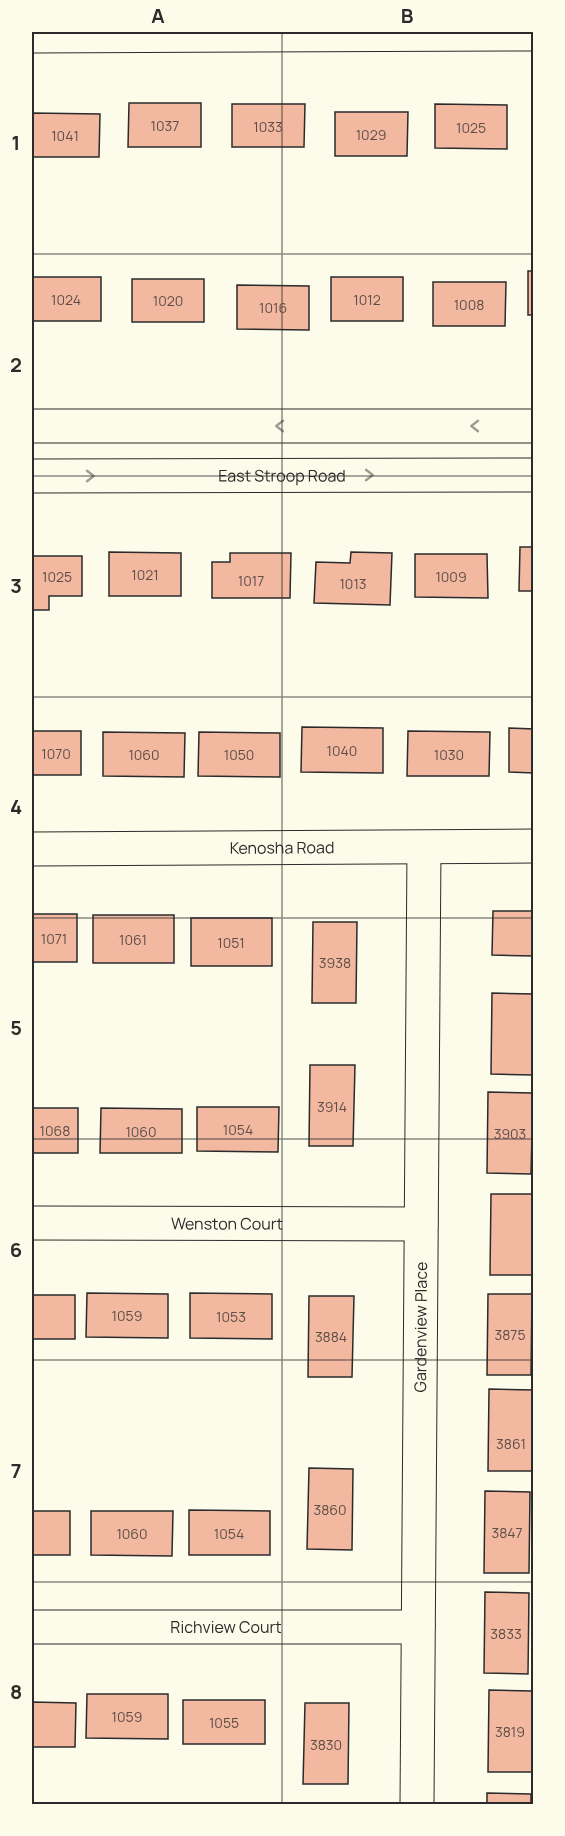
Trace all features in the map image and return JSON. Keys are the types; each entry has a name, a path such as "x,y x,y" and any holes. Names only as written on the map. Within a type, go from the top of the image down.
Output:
{"street":[{"path":"32,36 534,34"},
{"path":"32,426 534,426"},
{"name":"East Stroop Road","path":"32,476 534,475"},
{"name":"Kenosha Road","path":"32,849 534,846"},
{"name":"Gardenview Place","path":"417,1804 424,848"},
{"name":"Wenston Court","path":"32,1223 421,1224"},
{"name":"Richview Court","path":"32,1627 418,1628"}],"building":[{"path":"129,103 201,103 201,147 128,147"},
{"path":"232,104 305,104 304,147 232,147"},
{"path":"435,104 507,105 507,149 435,148"},
{"path":"335,112 408,112 407,156 335,156"},
{"path":"32,113 100,114 99,157 32,157"},
{"path":"528,271 534,271 534,315 528,315"},
{"path":"32,277 101,277 101,321 32,321"},
{"path":"331,277 403,277 403,321 331,321"},
{"path":"132,279 204,279 204,322 132,322"},
{"path":"433,282 506,282 505,326 433,326"},
{"path":"237,285 309,286 309,330 237,329"},
{"path":"520,547 534,547 534,591 519,591"},
{"path":"109,552 181,553 181,596 109,596"},
{"path":"351,552 392,553 390,605 314,603 316,562 350,563"},
{"path":"230,553 291,553 290,598 212,598 212,562 230,562"},
{"path":"415,554 487,554 488,598 415,597"},
{"path":"32,556 82,556 82,596 49,596 49,610 32,610"},
{"path":"302,727 383,728 383,773 301,772"},
{"path":"509,728 534,729 534,773 509,772"},
{"path":"32,731 81,731 81,775 32,775"},
{"path":"408,731 490,732 489,776 407,776"},
{"path":"103,732 185,733 184,777 103,776"},
{"path":"199,732 280,733 280,777 198,776"},
{"path":"493,911 534,911 534,956 492,955"},
{"path":"32,914 77,914 77,962 32,962"},
{"path":"93,915 174,915 174,963 93,963"},
{"path":"191,918 272,918 272,966 191,966"},
{"path":"313,922 357,922 356,1003 312,1003"},
{"path":"492,993 534,994 534,1075 491,1074"},
{"path":"310,1065 355,1065 353,1146 309,1146"},
{"path":"488,1092 533,1093 531,1174 487,1173"},
{"path":"197,1107 279,1107 278,1152 197,1151"},
{"path":"32,1108 78,1108 78,1153 32,1153"},
{"path":"101,1108 182,1109 182,1153 100,1153"},
{"path":"491,1194 534,1194 534,1275 490,1275"},
{"path":"87,1293 168,1294 168,1338 86,1337"},
{"path":"190,1293 272,1294 272,1339 190,1338"},
{"path":"488,1294 532,1294 531,1375 487,1375"},
{"path":"32,1295 75,1295 75,1339 32,1339"},
{"path":"309,1296 354,1296 352,1377 308,1377"},
{"path":"489,1389 534,1390 532,1471 488,1471"},
{"path":"309,1468 353,1469 352,1550 307,1549"},
{"path":"485,1491 530,1492 529,1573 484,1573"},
{"path":"189,1510 270,1511 270,1555 189,1555"},
{"path":"32,1511 70,1511 70,1555 32,1555"},
{"path":"91,1511 173,1511 172,1556 91,1555"},
{"path":"485,1592 529,1593 528,1674 484,1673"},
{"path":"489,1690 533,1691 532,1772 488,1772"},
{"path":"87,1694 168,1694 168,1739 86,1738"},
{"path":"183,1700 265,1700 265,1744 183,1744"},
{"path":"32,1702 76,1703 75,1747 32,1747"},
{"path":"305,1703 349,1703 348,1784 303,1784"},
{"path":"487,1793 531,1794 531,1804 487,1804"}]}
